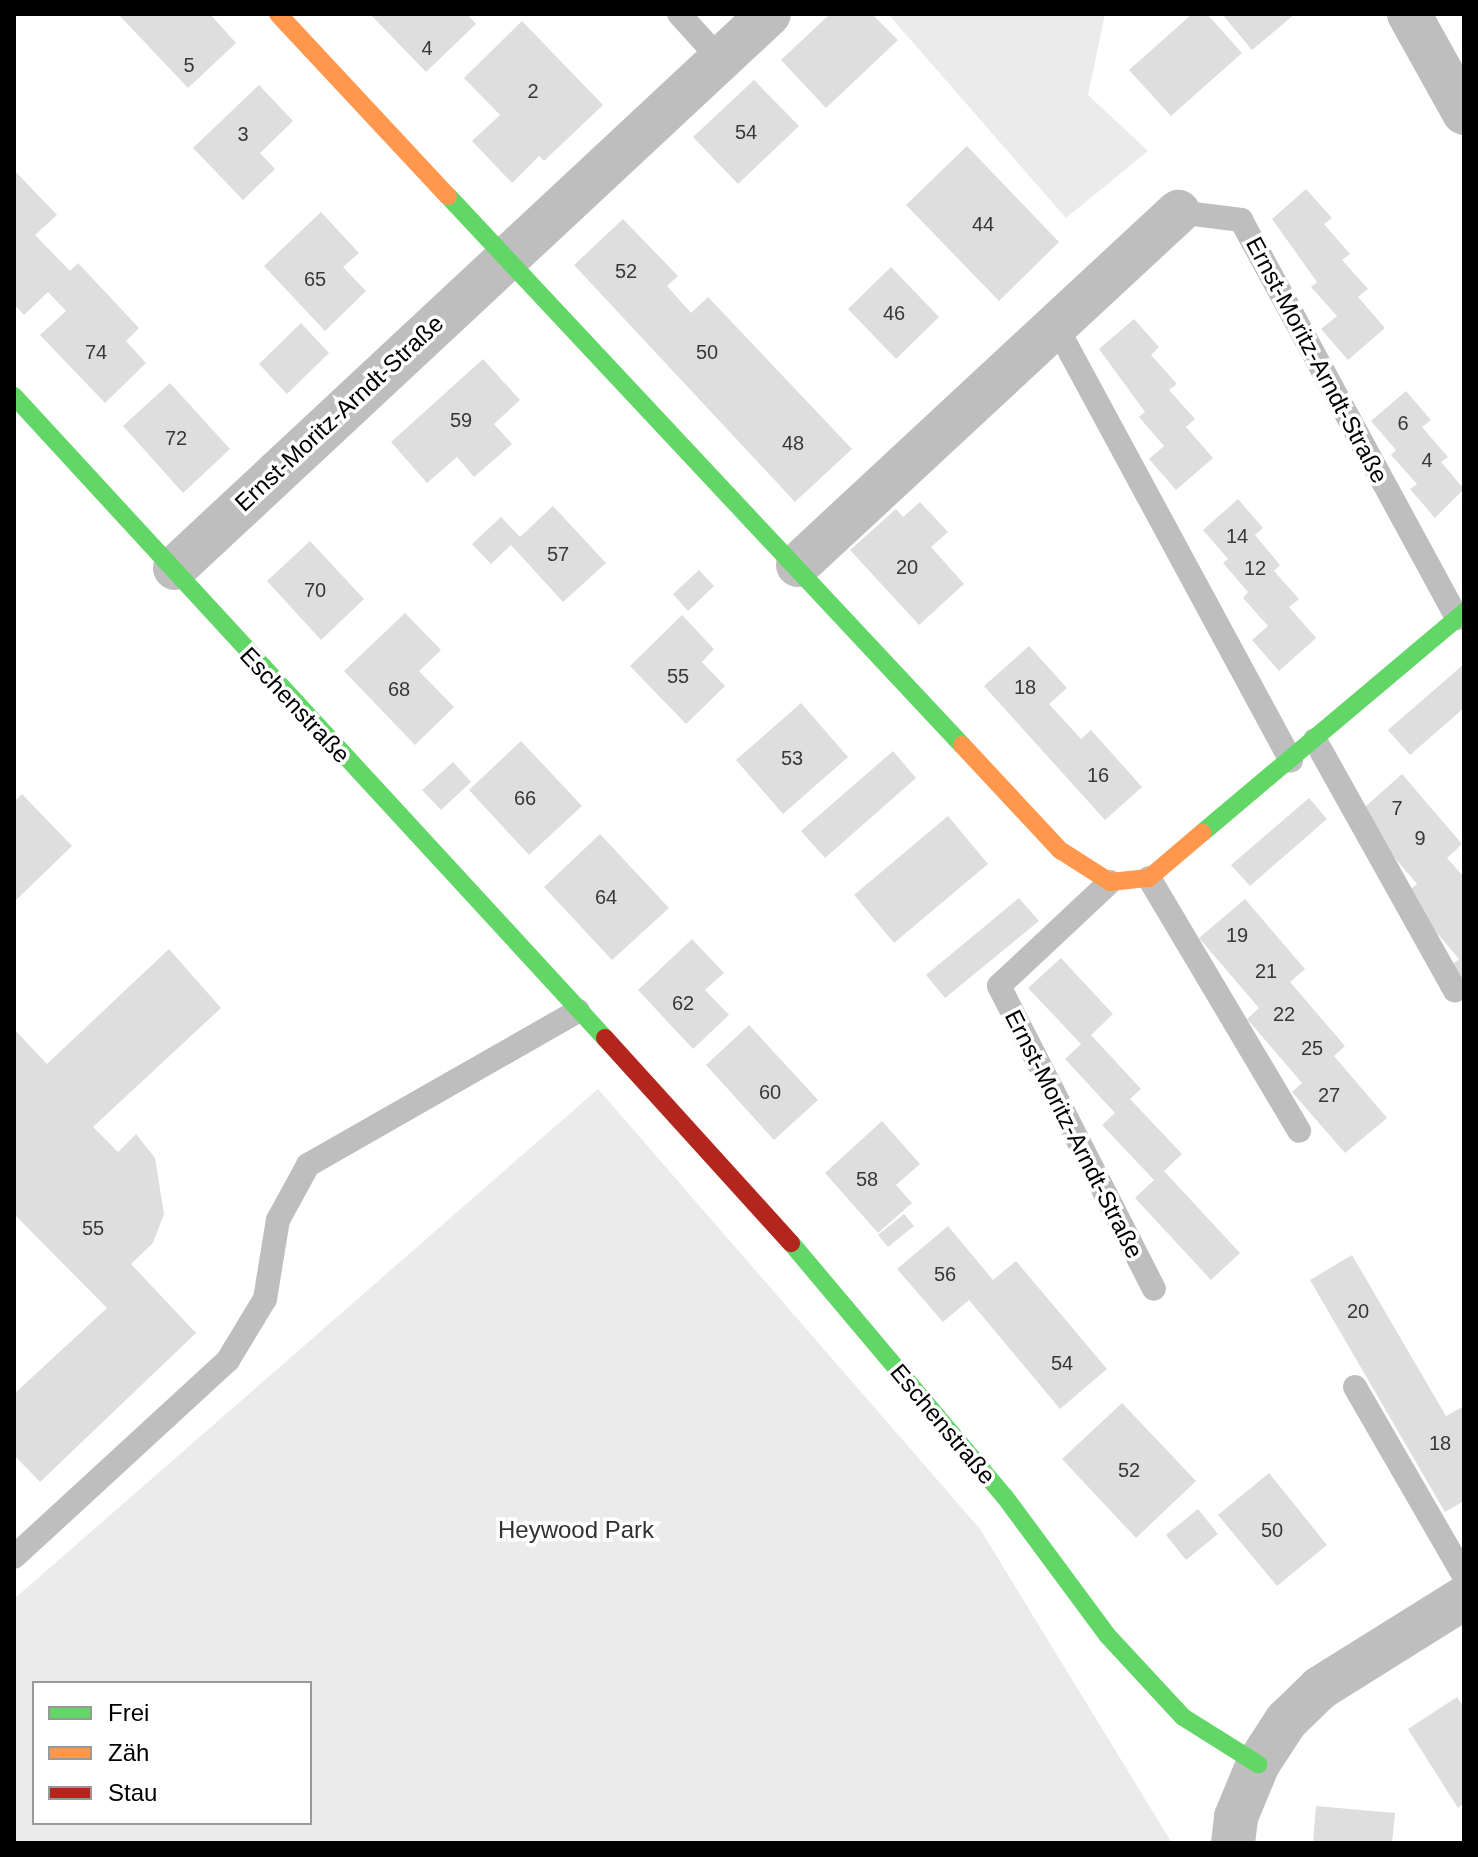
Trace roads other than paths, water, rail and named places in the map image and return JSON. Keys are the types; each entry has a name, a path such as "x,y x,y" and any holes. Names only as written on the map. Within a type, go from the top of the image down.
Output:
{"street":[{"path":"278,14 504,258 798,565 1060,850 1110,882 1149,878"},
{"name":"Ernst-Moritz-Arndt-Straße","path":"175,568 769,14"},
{"path":"1409,14 1464,113"},
{"name":"Ernst-Moritz-Arndt-Straße","path":"798,565 1178,212"},
{"name":"Eschenstraße","path":"14,396 175,568 238,644 758,1204 1005,1497 1107,1635 1183,1717 1258,1764"},
{"name":"Ernst-Moritz-Arndt-Straße","path":"1149,878 1460,615"},
{"path":"1233,1843 1236,1817 1258,1764 1286,1721 1320,1688 1464,1598"}],"lane":[{"path":"679,14 720,59"},
{"name":"Ernst-Moritz-Arndt-Straße","path":"1178,212 1241,220 1460,615"},
{"path":"1056,326 1291,761"},
{"path":"1315,740 1455,991"},
{"path":"1149,878 1299,1131"},
{"name":"Ernst-Moritz-Arndt-Straße","path":"1110,882 999,986 1154,1289"},
{"path":"14,1557 228,1360 265,1299 278,1220 308,1165 578,1011"},
{"path":"1355,1387 1464,1576"}],"park label":[{"name":"Heywood Park","path":"576,1530"}]}
